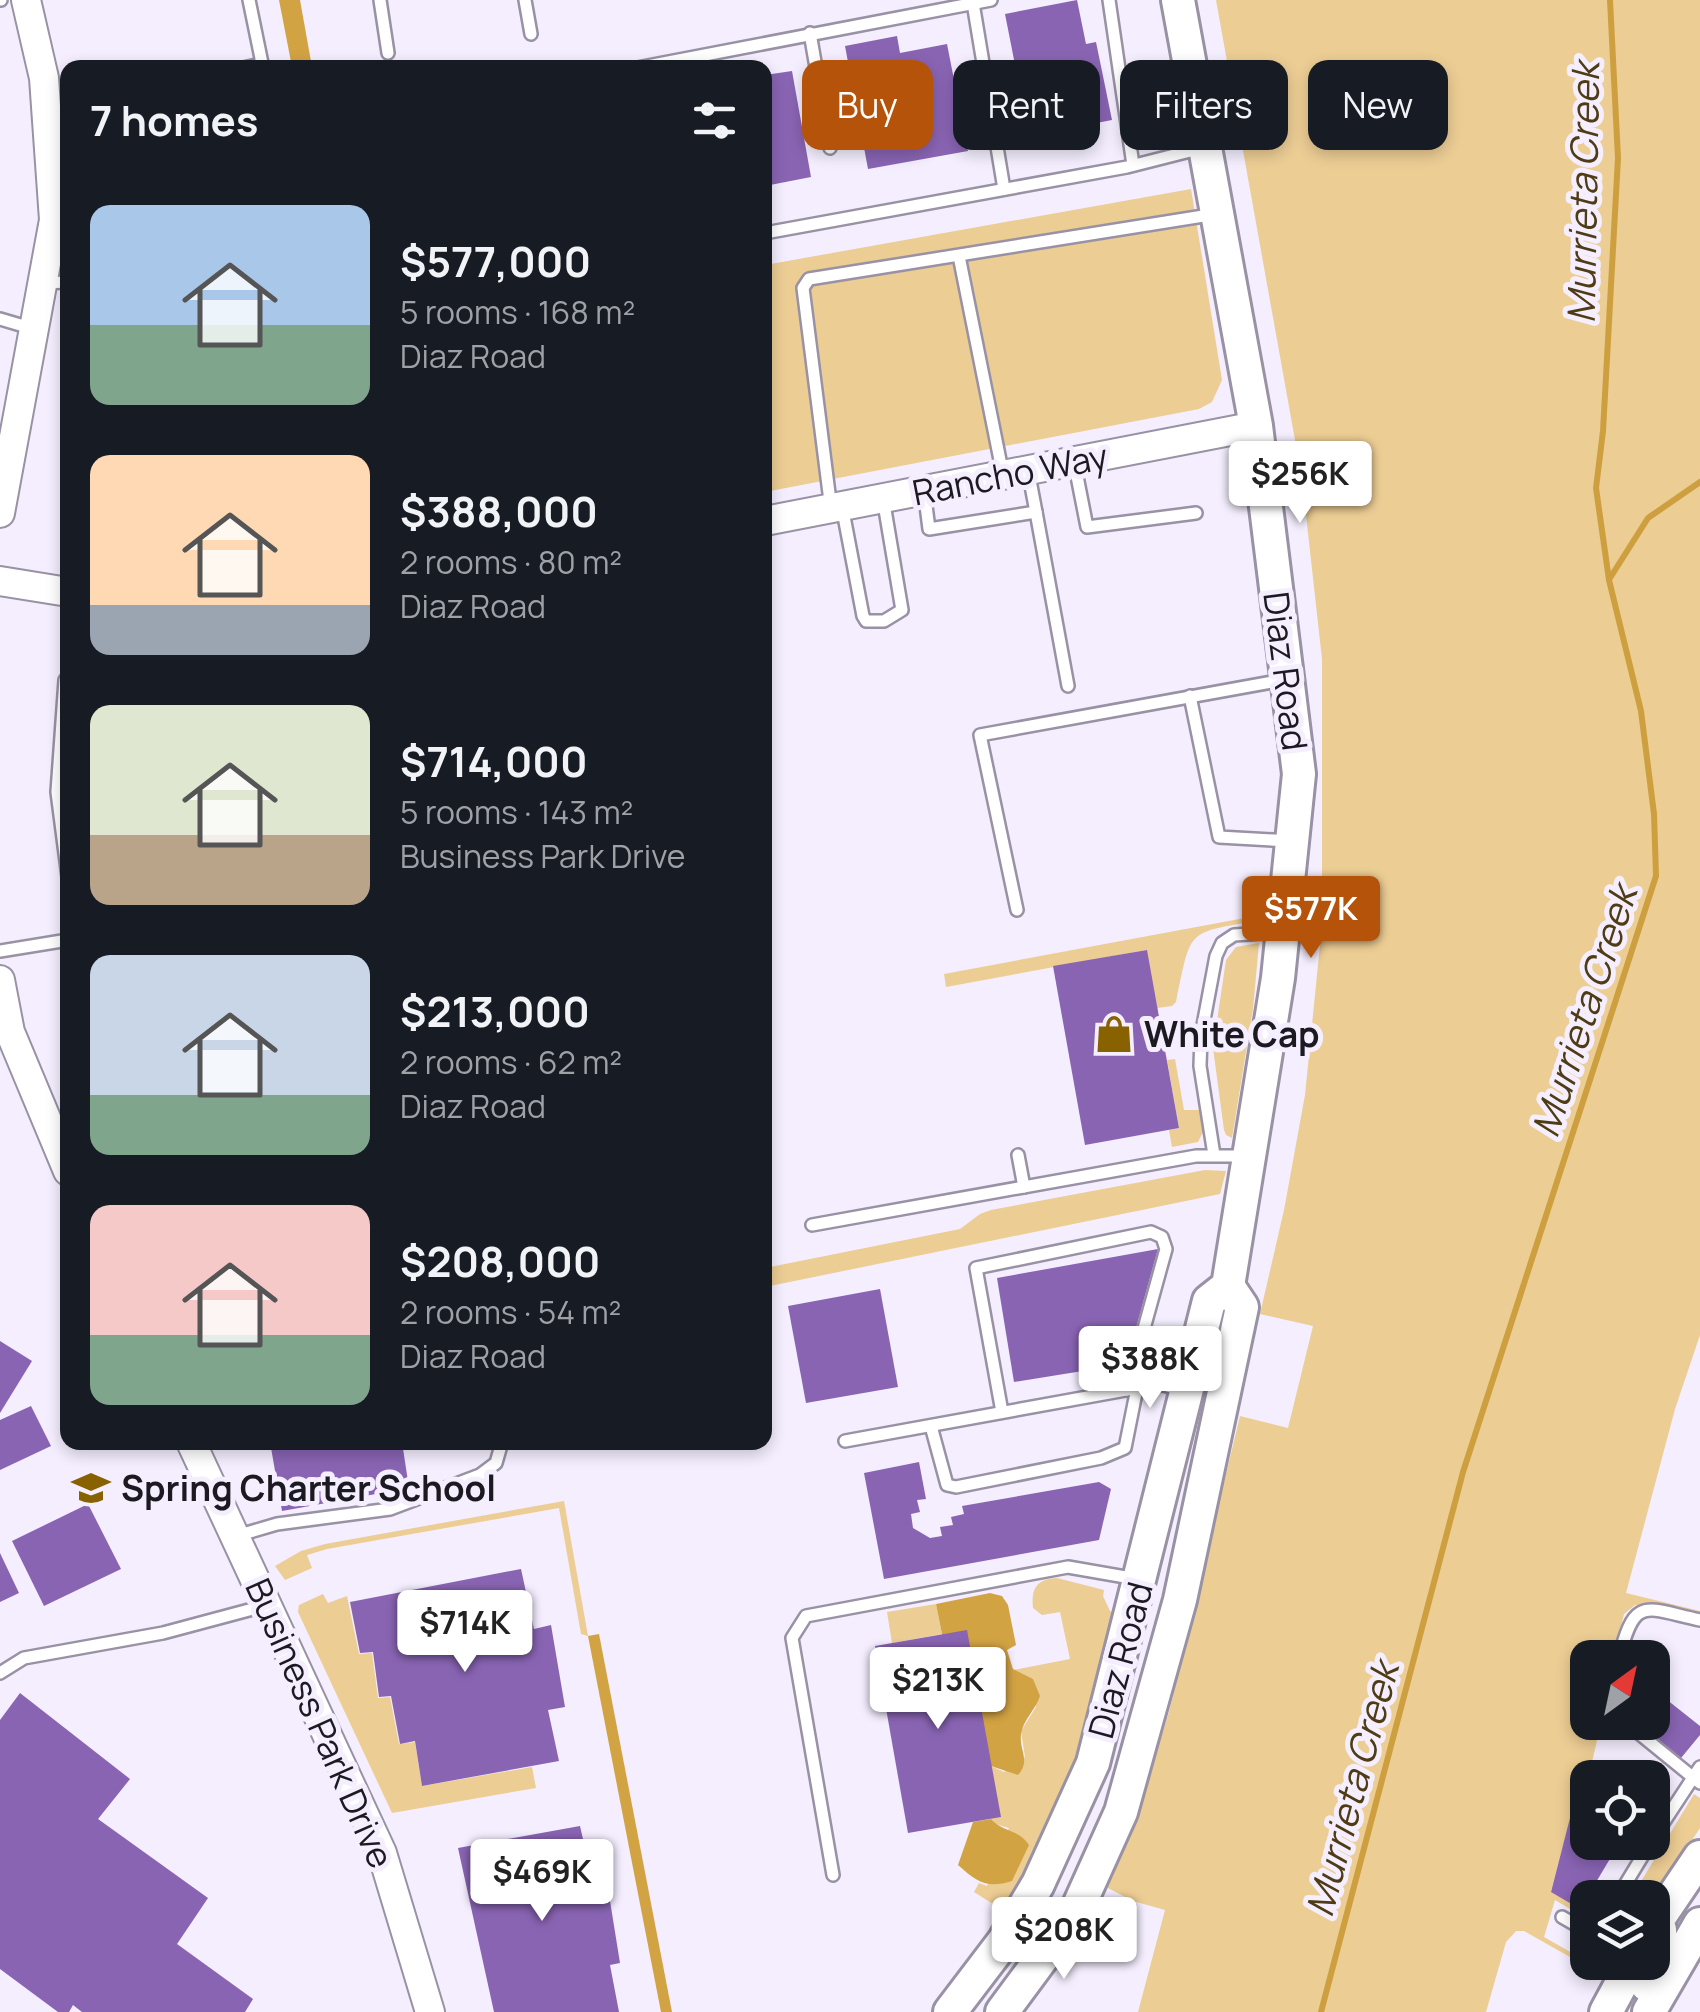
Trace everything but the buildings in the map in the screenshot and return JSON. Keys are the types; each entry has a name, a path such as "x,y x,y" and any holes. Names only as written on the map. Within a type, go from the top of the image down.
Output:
{"main road":[{"name":"Diaz Road","path":"1178,0 1189,60"},
{"name":"Diaz Road","path":"1002,2012 1076,1912 1120,1812 1180,1600 1242,1308 1228,1286 1283,932 1299,774 1256,426 1205,150"},
{"name":"Diaz Road","path":"950,2012 1004,1941 1038,1884 1093,1764 1209,1301 1228,1286"},
{"path":"1670,1900 1700,1857"},
{"path":"1686,1958 1676,1949 1675,1929 1700,1889"},
{"path":"1033,2012 1076,1912"},
{"path":"1649,2012 1686,1958 1700,1924"},
{"path":"1606,2012 1623,1980"},
{"path":"1632,2012 1650,1980"}],"street":[{"path":"0,513 34,329 55,283 51,104 26,0"},
{"name":"Rancho Way","path":"772,521 1256,426"},
{"path":"0,581 60,591"},
{"path":"0,980 10,1032 53,1119 60,1143"},
{"name":"Business Park Drive","path":"195,1450 382,1853 430,2012"}],"lane":[{"path":"249,0 262,60"},
{"path":"380,0 388,53"},
{"path":"526,0 532,34"},
{"path":"684,60 990,0"},
{"path":"1109,0 1133,165"},
{"path":"973,3 1004,189"},
{"path":"810,33 815,60"},
{"path":"772,232 1133,165 1192,150"},
{"path":"883,498 902,610 884,621 866,622 852,549 836,508 803,285 809,280 1217,214"},
{"path":"958,256 1016,472 1036,512 1068,686"},
{"path":"0,319 34,329"},
{"path":"1074,461 1086,527 1196,512"},
{"path":"924,490 928,529 1036,512"},
{"path":"1017,910 980,734 1288,679"},
{"path":"1190,696 1219,837 1292,841"},
{"path":"60,750 60,815"},
{"path":"1214,1155 1200,1051 1216,956 1222,943 1234,934 1283,932"},
{"path":"0,951 60,941"},
{"path":"812,1224 1214,1155 1249,1156"},
{"path":"1018,1156 1024,1187"},
{"path":"931,1426 947,1485 956,1487 1102,1458 1119,1451 1129,1438 1132,1389 1166,1249 1162,1237 1151,1232 976,1268 1002,1412"},
{"path":"845,1441 1158,1384 1187,1391"},
{"path":"236,1536 276,1524 390,1509 480,1475 496,1463 500,1450"},
{"path":"833,1874 792,1638 806,1616 1068,1567 1141,1580"},
{"path":"0,1673 24,1658 162,1633 268,1605"},
{"path":"1624,1640 1628,1624 1637,1614 1655,1610 1700,1620"},
{"path":"1649,1740 1698,1776 1670,1816"},
{"path":"1562,1917 1570,1922"}],"shaded area":[{"path":"279,0 300,0 311,60 291,60"},
{"path":"1216,0 1700,0 1700,1335 1675,1409 1626,1593 1700,1611 1700,1615 1660,1604 1635,1605 1624,1614 1617,1640 1570,1640 1570,1740 1597,1740 1593,1760 1570,1760 1570,1821 1551,1891 1570,1902 1570,1909 1555,1900 1544,1937 1570,1952 1570,1957 1524,1931 1516,1931 1506,1942 1486,2012 1138,2012 1165,1910 1133,1901 1102,1885 1133,1827 1169,1712 1240,1416 1288,1428 1313,1326 1260,1314 1305,1095 1322,925 1322,659 1302,479 1243,150 1288,150 1288,60 1227,60"},
{"path":"1191,189 1222,380 1212,402 1199,409 772,491 772,264"},
{"path":"1261,915 1260,920 1217,928 1196,938 1185,960 1172,1006 1157,1008 1146,950 946,987 944,974"},
{"path":"1259,943 1253,1009 1232,1138 1224,1130 1213,1048 1226,960 1236,947"},
{"path":"1175,1059 1184,1110 1200,1110 1203,1132 1198,1142 1172,1147 1169,1130 1179,1128 1167,1060"},
{"path":"1205,1170 1226,1171 1220,1194 772,1286 772,1267 960,1229 991,1210"},
{"path":"564,1501 588,1636 581,1634 559,1508 327,1549 307,1555 312,1568 285,1580 275,1566 301,1551 325,1544"},
{"path":"1057,1578 1104,1590 1110,1611 1116,1614 1083,1746 1034,1859 1004,1911 974,1892 979,1883 987,1886 1009,1828 991,1819 991,1766 1004,1772 1025,1757 1021,1731 1036,1707 1033,1679 1013,1670 1070,1659 1060,1612 1042,1615 1033,1608 1037,1586"},
{"path":"990,1593 1002,1596 1008,1605 1016,1645 1007,1650 1013,1669 1033,1679 1040,1696 1022,1729 1024,1760 1018,1775 991,1766 942,1634 936,1604"},
{"path":"323,1594 328,1603 347,1596 359,1654 372,1653 378,1698 390,1697 399,1744 415,1742 422,1786 532,1767 536,1788 392,1813 298,1612 299,1605"},
{"path":"936,1604 942,1634 892,1643 887,1612"},
{"path":"599,1634 672,2012 661,2012 588,1636"},
{"path":"1694,1794 1700,1798 1700,1828 1666,1880 1642,1880 1654,1860 1670,1860 1670,1834"},
{"path":"991,1819 1029,1845 1012,1881 983,1882 958,1865 973,1822"}],"waterway":[{"name":"Murrieta Creek","path":"1321,2012 1463,1472 1656,876 1654,814 1641,711 1609,580 1596,488 1603,431 1618,158 1610,0"},
{"path":"1610,578 1648,518 1700,482"}],"place":[{"name":"White Cap","path":"1114,1034"},
{"name":"Spring Charter School","path":"91,1488"}]}
